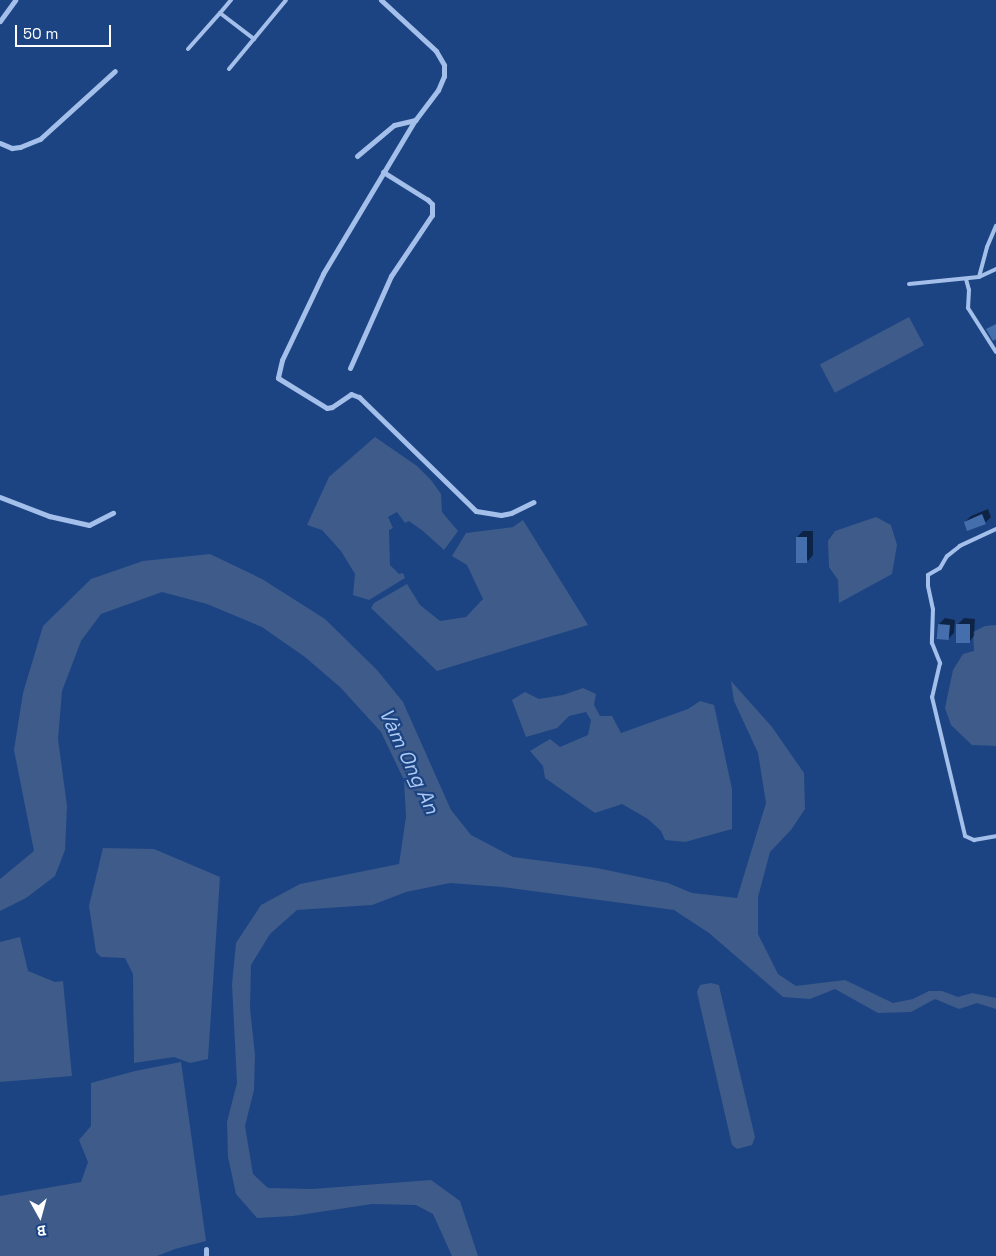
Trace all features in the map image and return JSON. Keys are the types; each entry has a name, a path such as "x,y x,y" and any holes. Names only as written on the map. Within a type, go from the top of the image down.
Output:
{"street":[{"path":"0,21 3,12 15,0"},
{"path":"381,0 436,52 444,65 444,76 438,90 415,120 323,274 282,360 278,378 327,408 332,407 351,394 359,397 476,512 492,514 511,513 534,502"},
{"path":"0,143 12,148 40,139 115,71"},
{"path":"357,156 394,125 415,120"},
{"path":"350,368 392,276 432,215 432,204 428,200 383,172"},
{"path":"0,497 49,516 90,525 114,513"},
{"path":"206,1249 206,1256"}],"lane":[{"path":"188,49 231,0"},
{"path":"229,69 286,0"},
{"path":"220,13 254,39"},
{"path":"979,278 996,226"},
{"path":"909,284 979,278 996,269"},
{"path":"966,279 969,290 968,308 996,352"},
{"path":"996,529 960,546 948,556 940,568 928,575 933,608 932,643 940,663 932,697 965,836 974,840 996,836"}],"water":[{"path":"909,317 924,345 835,393 820,364"},
{"path":"375,437 417,466 431,480 441,494 442,512 458,531 444,550 409,521 405,523 397,512 388,517 393,528 389,530 390,565 399,574 403,573 405,578 369,600 353,595 355,574 341,551 322,530 307,525 329,477"},
{"path":"876,517 891,525 897,545 892,574 839,603 838,580 829,567 828,541 835,531"},
{"path":"523,520 588,625 437,671 371,608 374,603 407,584 420,605 440,621 466,617 483,599 467,565 452,556 466,533 513,527"},
{"name":"Vàm Ong An","path":"210,554 262,579 325,619 377,670 403,702 451,810 471,835 513,857 597,868 668,883 692,893 737,898 766,803 758,753 734,701 731,681 772,727 804,773 805,809 791,830 770,852 758,897 758,934 778,974 796,986 845,980 893,1003 913,999 929,991 942,991 958,997 972,993 996,998 996,1009 977,1003 959,1009 935,999 911,1012 878,1013 835,989 810,999 783,997 709,933 674,910 502,887 450,883 406,892 372,905 297,910 270,934 251,965 250,1008 255,1055 254,1090 245,1126 253,1174 268,1188 312,1189 431,1180 460,1201 478,1256 452,1256 433,1214 416,1205 372,1204 293,1216 257,1218 236,1194 228,1157 227,1122 237,1083 232,984 236,943 261,905 300,884 399,864 406,817 404,780 381,732 340,687 305,657 262,627 207,604 162,592 101,614 81,641 62,691 58,739 67,806 65,850 55,876 26,898 0,911 0,879 34,851 14,750 23,693 43,626 91,579 143,561"},
{"path":"996,625 996,746 972,745 951,725 945,708 953,670 963,654 974,651 973,632 985,626"},
{"path":"583,688 596,694 594,705 600,716 612,716 621,733 688,709 700,701 714,705 732,789 732,829 685,842 665,840 661,831 648,819 622,804 595,813 545,778 543,766 530,751 550,739 560,747 588,735 591,720 586,712 569,716 557,728 526,737 512,700 525,692 539,699 563,695"},
{"path":"103,848 154,849 220,877 208,1059 190,1063 174,1057 134,1063 133,974 125,958 101,957 96,952 89,906"},
{"path":"20,937 28,971 55,982 63,981 72,1076 0,1082 0,942"},
{"path":"711,983 719,985 755,1137 752,1145 737,1149 732,1145 697,992 700,985"},
{"path":"181,1062 206,1241 157,1256 0,1256 0,1196 81,1182 88,1162 79,1140 91,1126 91,1083 135,1071"}],"building":[{"path":"996,324 996,339 993,341 986,329"},
{"path":"982,514 986,524 967,531 964,522"},
{"path":"796,537 807,537 807,563 796,563"},
{"path":"938,624 950,625 949,640 937,639"},
{"path":"956,624 970,624 970,643 956,643"}]}
